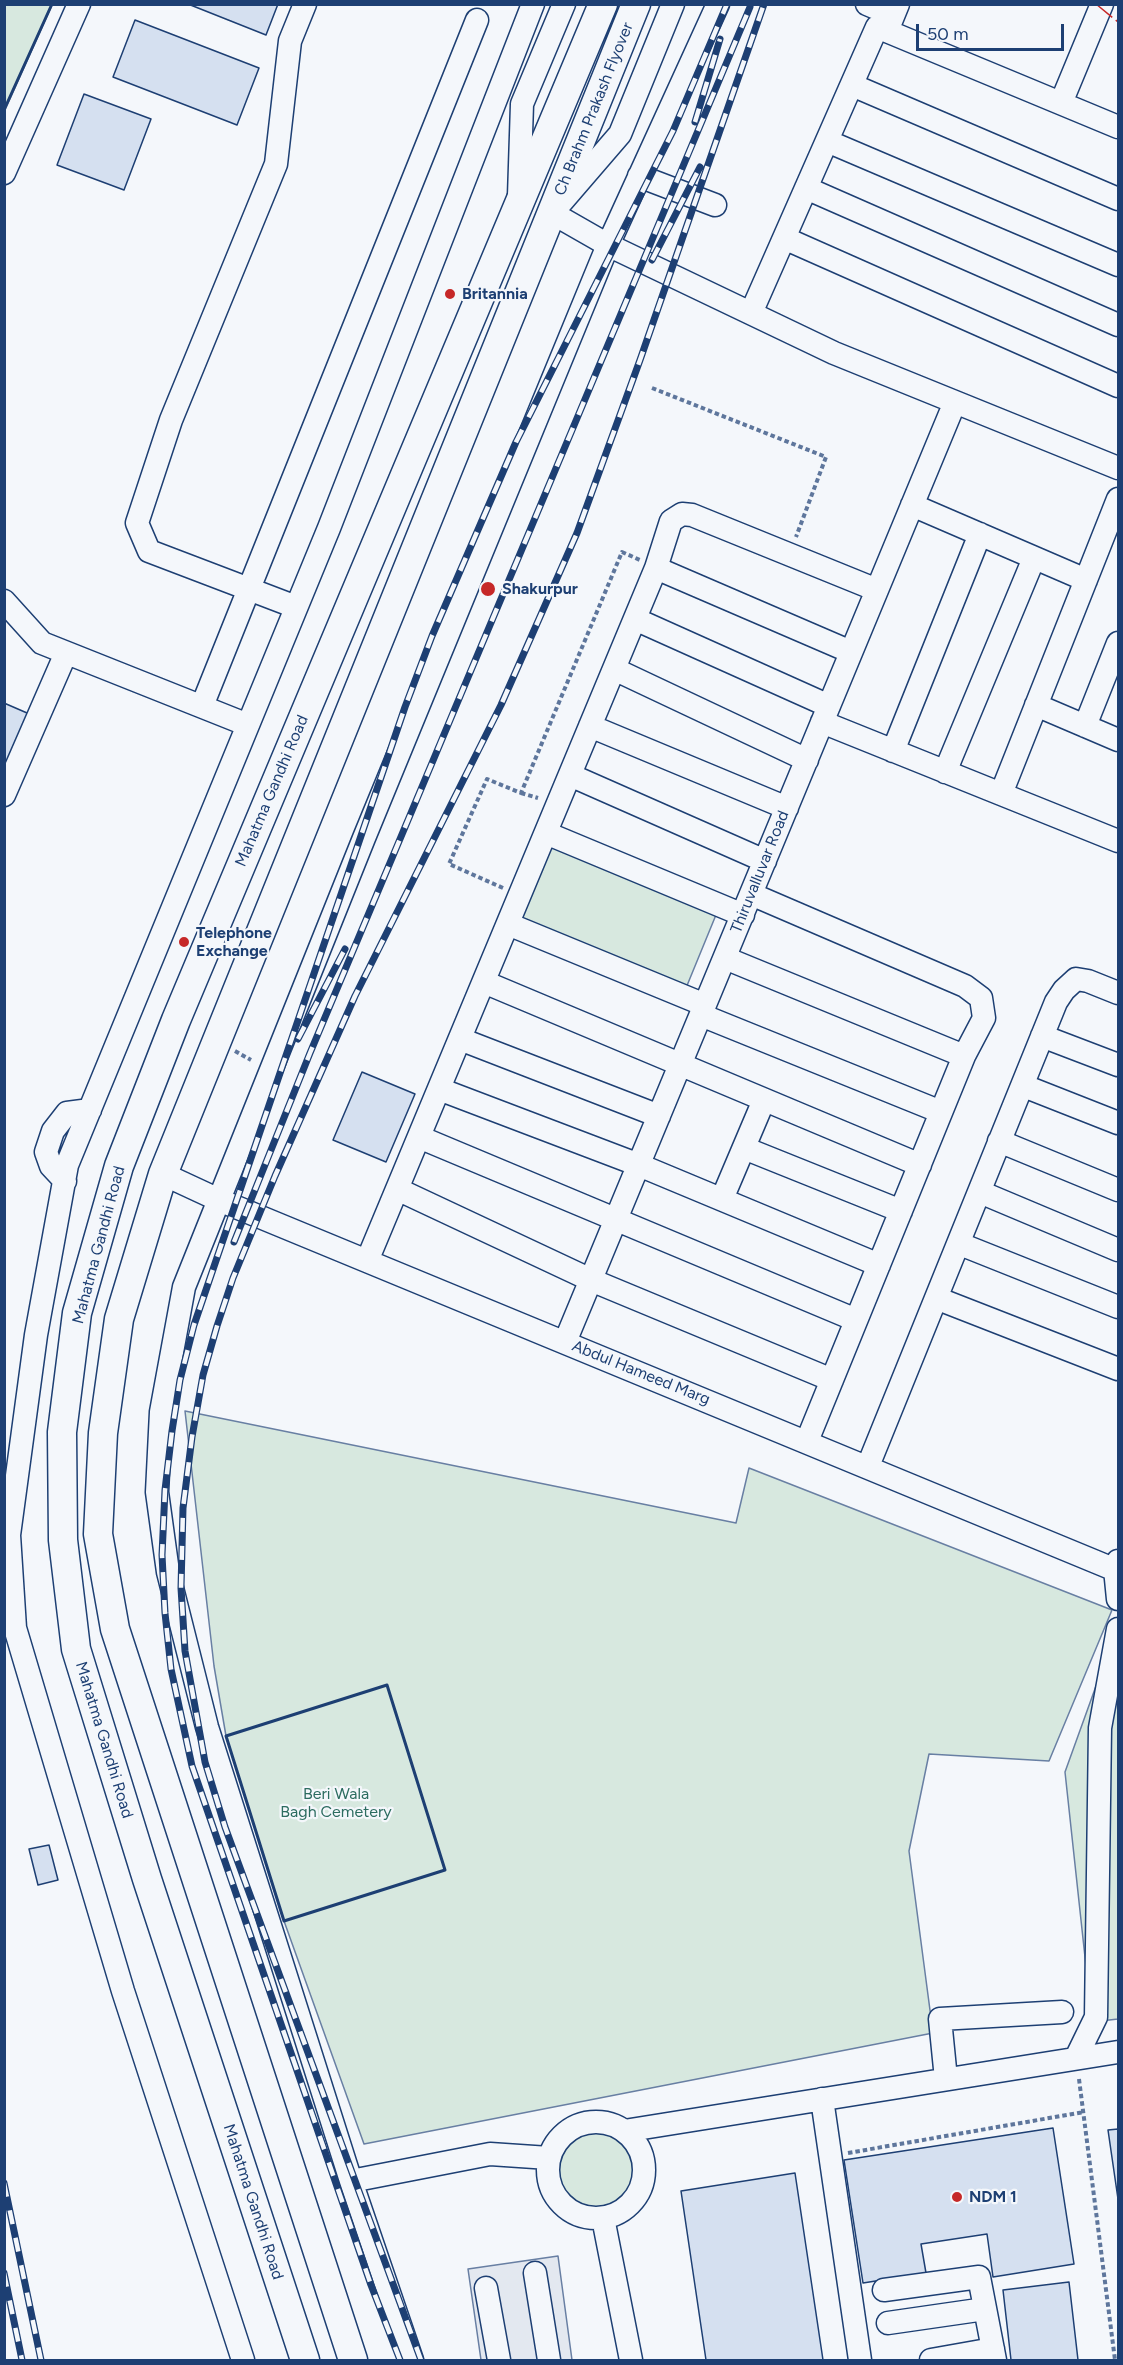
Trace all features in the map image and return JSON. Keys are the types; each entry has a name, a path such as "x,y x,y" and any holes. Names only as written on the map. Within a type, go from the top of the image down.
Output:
{"main road":[{"name":"Ch Brahm Prakash Flyover","path":"518,207 603,4"},
{"name":"Ch Brahm Prakash Flyover","path":"552,213 636,4"},
{"name":"Mahatma Gandhi Road","path":"305,2361 147,1879 76,1649 63,1540 62,1432 77,1313 119,1166 176,1020 518,207"},
{"path":"353,2361 115,1629 98,1534 103,1433 119,1319 163,1174 552,213"}],"street":[{"path":"4,173 79,4"},
{"path":"296,607 149,551 137,523 171,420 276,164 290,41 305,4"},
{"path":"243,2361 123,1991 15,1628 9,1534 36,1335 67,1165 296,607 533,4"},
{"path":"518,207 522,104 564,4"},
{"path":"673,4 620,134 552,213 608,245 834,353 1119,468"},
{"path":"412,2361 351,2181 207,1727 168,1572 158,1504 161,1412 184,1287 608,245 718,4"},
{"path":"867,4 1061,103 1119,127"},
{"path":"1061,103 1102,4"},
{"path":"751,313 877,27 893,17"},
{"path":"202,706 477,20"},
{"path":"852,85 1119,199"},
{"path":"827,141 1119,265"},
{"path":"639,176 715,205"},
{"path":"806,188 1119,325"},
{"path":"784,238 1119,386"},
{"name":"Thiruvalluvar Road","path":"565,1342 955,402"},
{"path":"1001,794 1119,499"},
{"path":"912,505 1086,580"},
{"path":"367,1261 656,568 671,521 682,514 692,515 877,590"},
{"path":"893,751 980,534"},
{"path":"945,772 1034,558"},
{"path":"656,568 852,652"},
{"path":"4,601 42,643 248,724"},
{"path":"635,619 826,714 893,751 1119,841"},
{"path":"1085,726 1119,643"},
{"path":"4,795 66,652"},
{"path":"614,669 807,760"},
{"path":"1036,705 1119,740"},
{"path":"590,726 787,808"},
{"path":"570,775 765,861"},
{"path":"546,833 743,915"},
{"path":"751,894 965,986 981,998 984,1018 964,1056 807,1441"},
{"path":"508,924 941,1112"},
{"path":"725,958 964,1056"},
{"path":"868,1466 960,1244 999,1141 1024,1086 1042,1036 1064,990 1076,979 1088,981 1119,993"},
{"path":"484,982 920,1165"},
{"path":"1042,1036 1119,1065"},
{"path":"460,1039 659,1116"},
{"path":"1024,1086 1119,1124"},
{"path":"439,1089 639,1165 879,1265"},
{"path":"722,1199 764,1100"},
{"path":"419,1137 856,1320"},
{"path":"999,1141 1119,1190"},
{"path":"744,1148 901,1211"},
{"name":"Abdul Hameed Marg","path":"163,1174 219,1200 367,1261 1117,1567"},
{"path":"397,1190 591,1280 832,1380"},
{"path":"980,1192 1119,1250"},
{"path":"960,1244 1119,1307"},
{"path":"936,1298 1119,1369"},
{"path":"1117,1567 1119,1599"},
{"path":"1076,2058 1096,2017 1100,1728 1119,1629"},
{"path":"946,2079 940,2019 1062,2012"},
{"path":"624,2131 1119,2052"},
{"path":"822,2099 860,2361"},
{"path":"588,2122 609,2124 624,2131 637,2144 644,2163 644,2177 635,2199 621,2211 603,2218 583,2217 567,2210 554,2195 548,2178 549,2158 556,2142 570,2129 588,2122"},
{"path":"351,2181 490,2154 549,2158"},
{"path":"603,2218 631,2361"},
{"path":"535,2273 549,2361"},
{"path":"884,2290 979,2277 994,2355 931,2361"},
{"path":"486,2288 500,2361"},
{"path":"888,2323 985,2309"}],"path":[{"path":"652,388 826,457 789,554"},
{"path":"520,895 449,864 487,779 521,793 622,552 656,568"},
{"path":"1076,2058 1115,2361"},
{"path":"830,2156 1084,2112"}],"green space":[{"path":"4,5 52,5 5,110"},
{"path":"553,842 718,910 686,988 520,919"},
{"name":"Beri Wala Bagh Cemetery","path":"185,1411 736,1523 749,1468 1112,1610 1049,1761 929,1754 909,1851 933,2033 364,2144 284,1921 226,1736 214,1666"},
{"path":"1118,1625 1118,2019 1092,2022 1065,1772"},
{"path":"586,2132 602,2132 617,2139 628,2150 635,2165 632,2189 623,2202 602,2214 586,2214 571,2207 560,2196 553,2181 553,2165 560,2150 571,2139"}],"shaded area":[{"path":"558,2256 572,2360 481,2360 468,2269"}],"building":[{"path":"188,4 278,4 266,35"},
{"path":"135,20 259,68 237,125 113,77"},
{"path":"84,94 151,119 124,190 57,165"},
{"path":"4,703 34,716 4,769"},
{"path":"362,1072 415,1094 386,1162 333,1140"},
{"path":"49,1845 58,1880 38,1885 29,1849"},
{"name":"NDM 1","path":"1053,2128 1074,2264 993,2277 987,2234 921,2244 926,2273 863,2283 844,2160"},
{"path":"1118,2129 1118,2199 1108,2130"},
{"path":"795,2173 823,2360 706,2360 681,2191"},
{"path":"1069,2282 1078,2360 1011,2360 1003,2290"}],"railway":[{"path":"400,2360 371,2285 192,1766 171,1669 165,1613 162,1555 165,1490 172,1431 180,1380 194,1325 405,707 432,636 516,442 673,131 727,4"},
{"path":"421,2360 225,1827 205,1762 185,1651 181,1588 183,1508 192,1437 203,1375 217,1326 233,1278 275,1176 355,996 501,705 577,533 764,4"},
{"path":"234,1242 310,1053 750,7"},
{"path":"695,122 720,39"},
{"path":"652,260 700,167"},
{"path":"298,1039 345,949"},
{"path":"4,2183 41,2360"},
{"path":"4,2273 22,2360"}],"wall":[{"path":"4,110 52,4"},
{"path":"387,1685 445,1870 284,1921 226,1736 387,1685"}],"power":[{"path":"1096,4 1118,22"}],"place":[{"name":"Britannia","path":"450,294"},
{"name":"Shakurpur","path":"488,589"},
{"name":"Telephone Exchange","path":"184,942"},
{"name":"NDM 1","path":"957,2197"}]}
